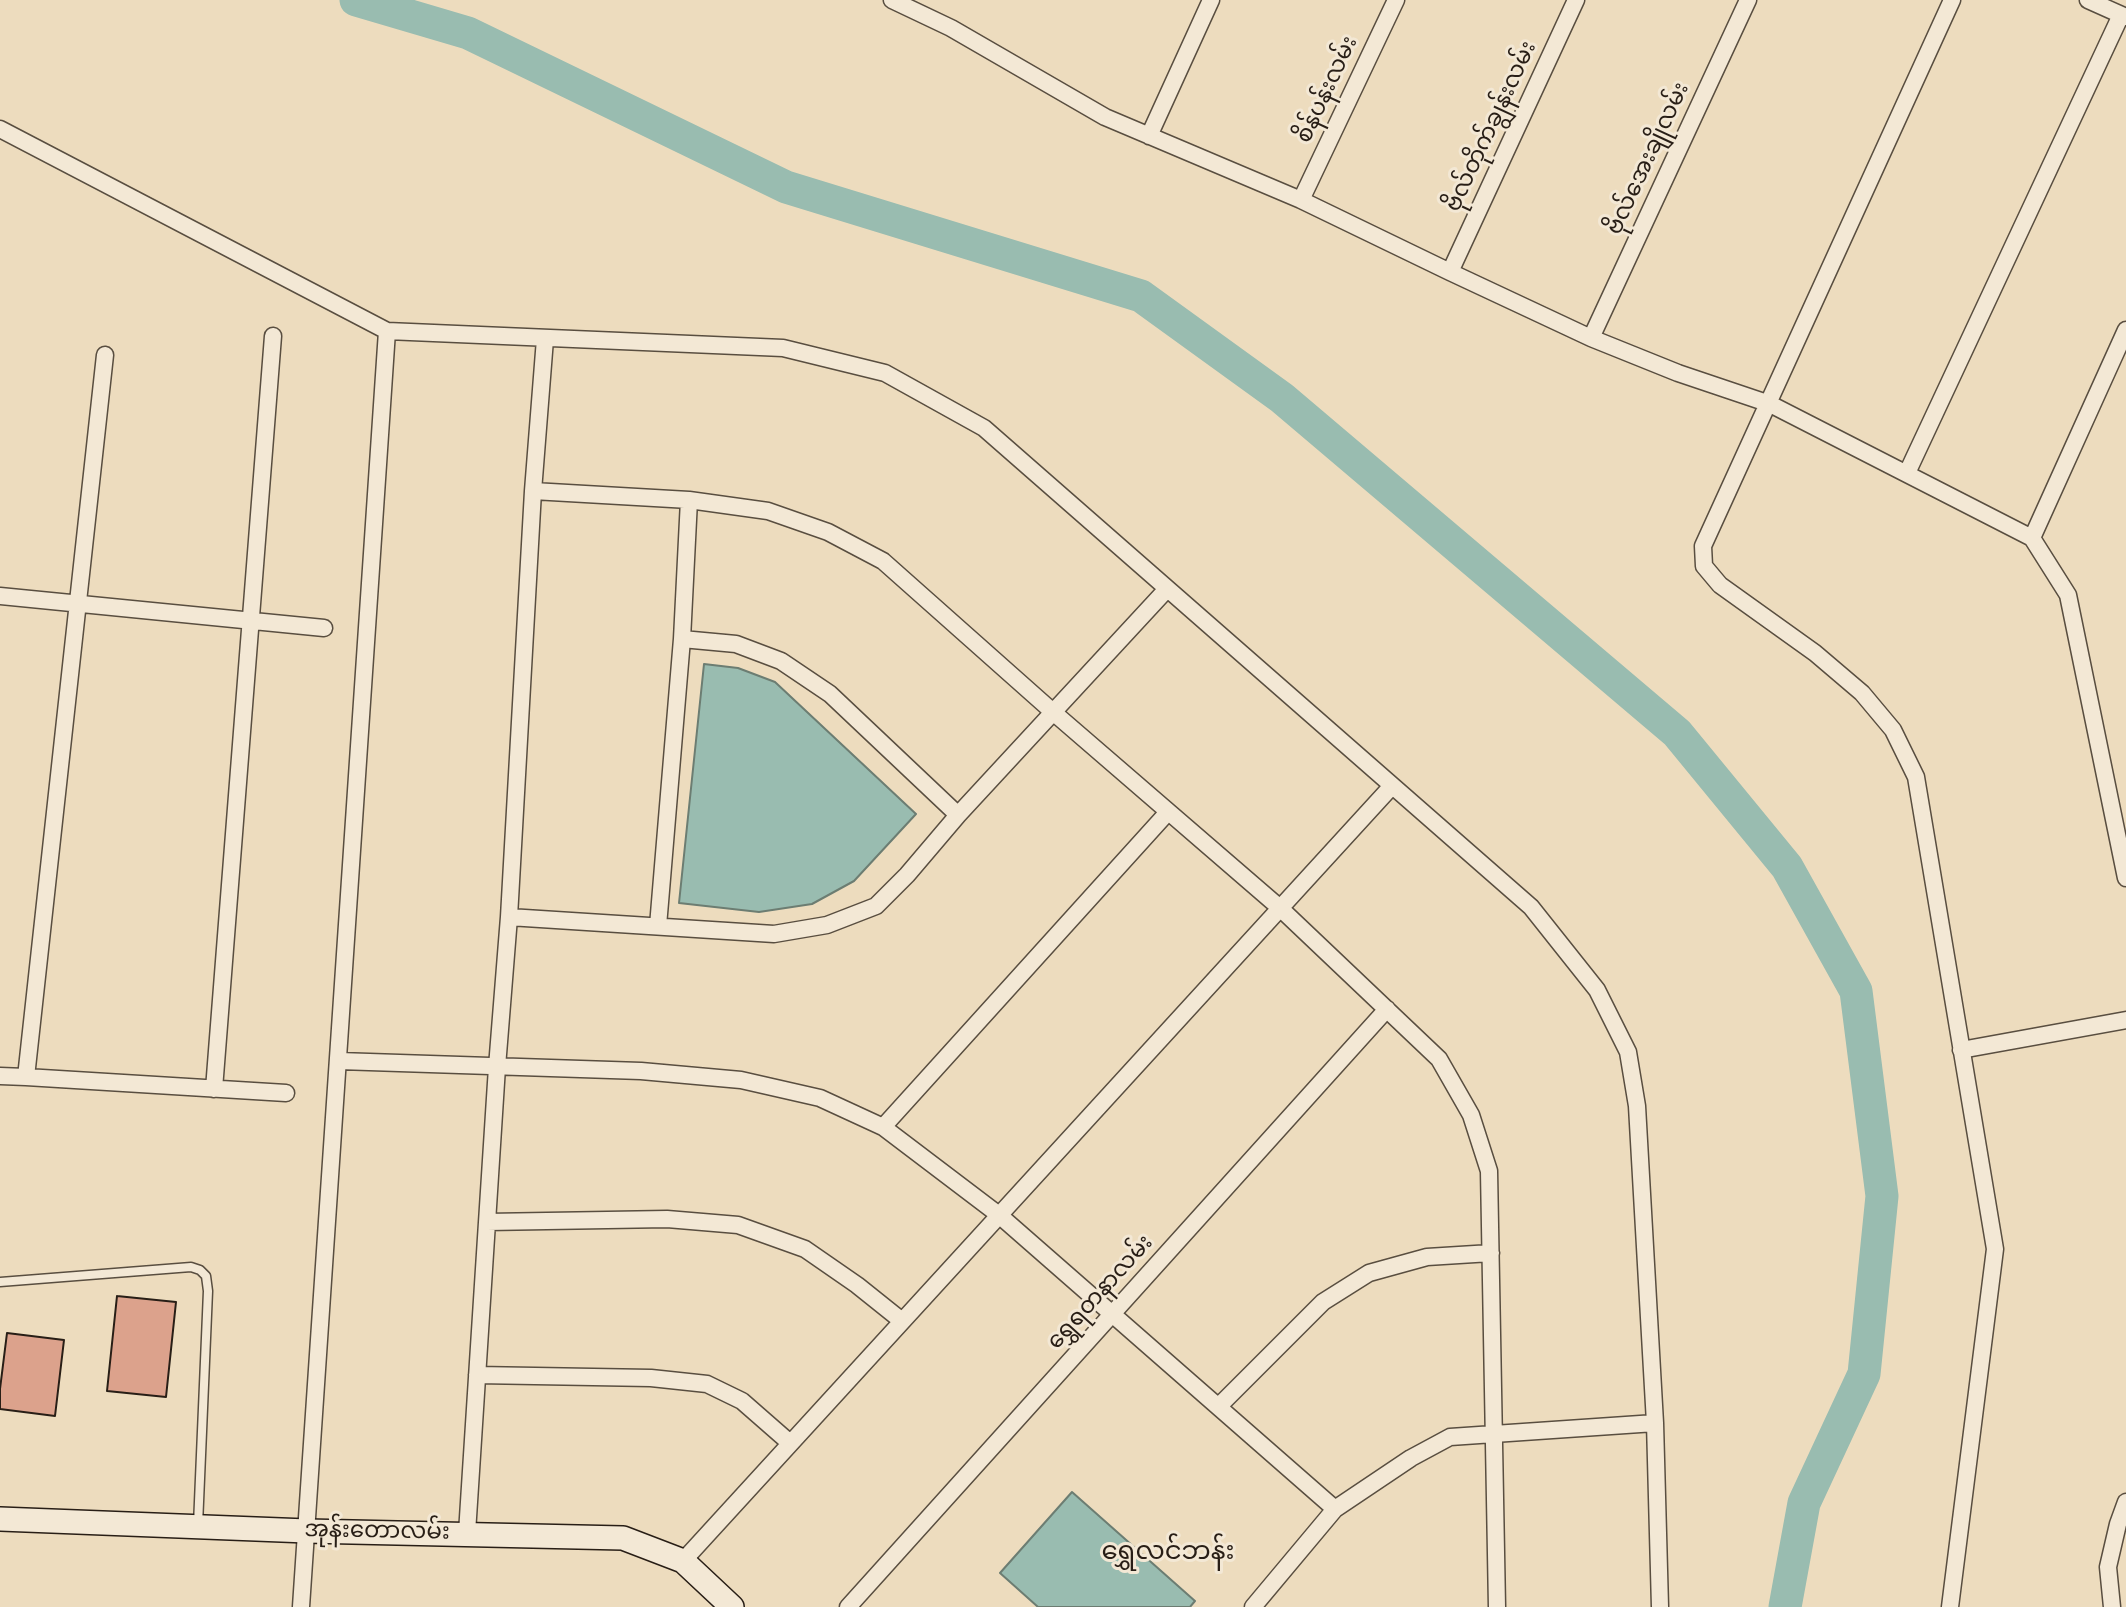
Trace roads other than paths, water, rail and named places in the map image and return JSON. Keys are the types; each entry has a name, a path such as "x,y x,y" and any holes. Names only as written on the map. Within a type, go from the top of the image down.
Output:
{"street":[{"path":"892,0 951,28 1105,117 1301,200 1591,338 1678,373 1770,404 2032,538 2068,595 2123,848 2126,878"},
{"path":"1149,135 1211,0"},
{"name":"စိန်ပန်းလမ်း","path":"1301,200 1396,0"},
{"name":"ဗိုလ်တိုက်ချွန်းလမ်း","path":"1450,272 1576,0"},
{"name":"ဗိုလ်အေးချိုလမ်း","path":"1591,338 1748,0"},
{"path":"1950,1607 1995,1249 1916,777 1893,730 1862,693 1815,653 1720,585 1704,566 1703,546 1952,0"},
{"path":"1907,473 2124,16 2088,0"},
{"path":"0,129 387,331 783,348 885,373 984,428 1531,907 1597,990 1628,1052 1637,1106 1655,1423 1660,1607"},
{"path":"2032,538 2126,330"},
{"path":"300,1607 387,331"},
{"path":"214,1089 273,336"},
{"path":"467,1533 545,339"},
{"path":"26,1077 105,355"},
{"path":"533,491 690,500 768,511 828,532 883,561 1280,908 1438,1059 1471,1115 1489,1171 1495,1606"},
{"path":"658,926 682,639 690,500"},
{"path":"509,917 774,934 827,925 876,906 1167,589"},
{"path":"0,596 324,628"},
{"path":"682,639 736,644 780,661 830,694 958,815"},
{"path":"683,1560 1391,787"},
{"path":"883,1127 1168,812"},
{"name":"ရွှေရတနာလမ်း","path":"848,1607 1387,1009"},
{"path":"1961,1050 2126,1020"},
{"path":"339,1061 641,1071 741,1080 820,1098 883,1127 999,1215 1335,1509"},
{"path":"0,1076 286,1094"},
{"path":"487,1222 667,1219 737,1225 805,1249 902,1321"},
{"path":"1219,1406 1323,1302 1369,1273 1427,1257 1491,1253"},
{"path":"477,1374 651,1378 707,1384 742,1401 790,1443"},
{"path":"1259,1605 1335,1509 1411,1458 1450,1437 1655,1423"},
{"path":"2112,1607 2108,1567 2126,1502"},
{"name":"အုန်းတောလမ်း","path":"0,1519 307,1531 623,1538 683,1560 732,1607"}],"lane":[{"path":"0,1282 191,1267 206,1276 208,1291 198,1527"}],"water":[{"path":"704,664 738,668 775,682 916,814 854,881 812,904 759,912 679,903"},
{"path":"1072,1492 1195,1601 1190,1607 1038,1607 1000,1573"}],"waterway":[{"path":"356,0 468,33 786,187 1141,296 1282,398 1677,733 1787,867 1856,991 1882,1196 1864,1374 1804,1503 1785,1607"}],"district":[{"name":"ရွှေလင်ဘန်း","path":"1168,1553"}]}
